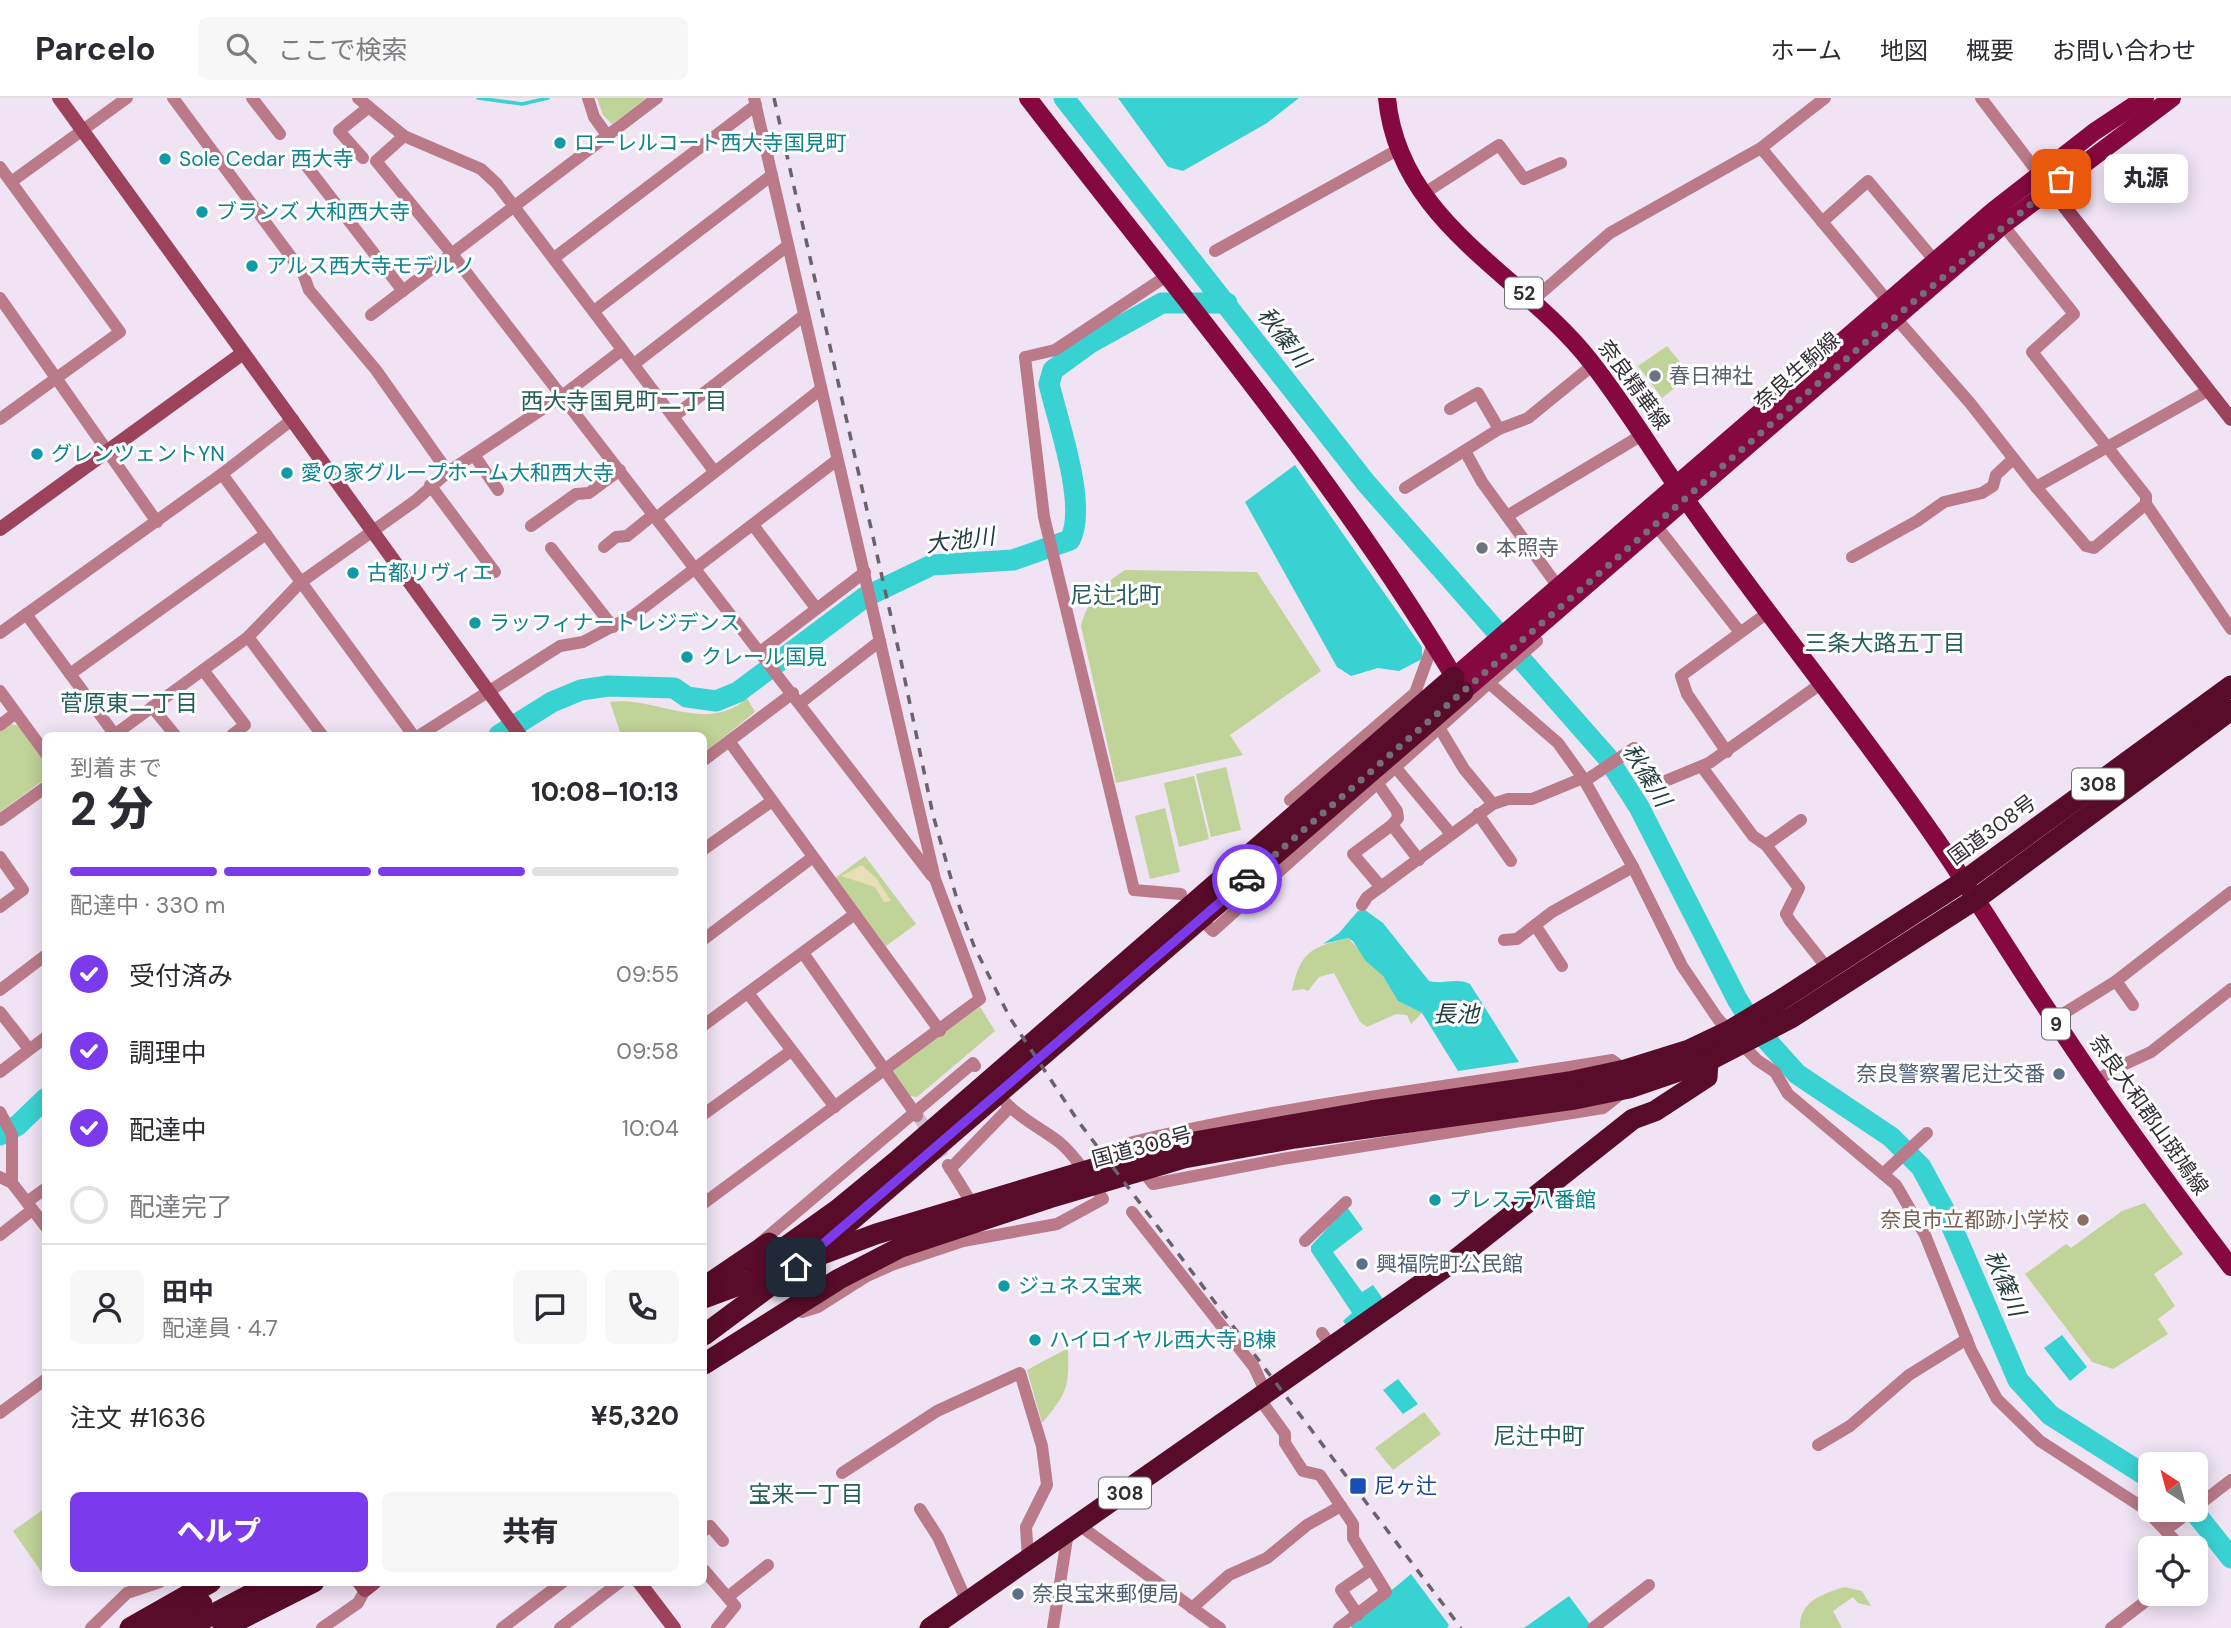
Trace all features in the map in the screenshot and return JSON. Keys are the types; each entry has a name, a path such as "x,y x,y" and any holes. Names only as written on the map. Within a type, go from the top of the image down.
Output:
{"highway":[{"path":"1093,995 1182,903 1459,684"},
{"path":"707,1285 823,1204 1016,1060 1459,684"},
{"name":"国道308号","path":"1779,1013 1970,890 2230,695"},
{"name":"国道308号","path":"1779,1013 1828,969 1970,890"},
{"name":"308","path":"1739,1036 1779,1013"},
{"name":"国道308号","path":"1627,1079 1708,1061 1739,1036"},
{"name":"国道308号","path":"707,1300 876,1234 925,1230 1166,1147 1372,1119 1576,1099 1627,1079 1689,1049 1739,1036"},
{"name":"国道308号","path":"707,1333 796,1267 908,1171 1016,1060"},
{"name":"308","path":"930,1628 1263,1396 1327,1340 1450,1264 1633,1119 1656,1111 1707,1077 1708,1061"},
{"path":"1627,1079 1634,1107 1633,1119"},
{"path":"707,1342 815,1269 908,1171"},
{"name":"国道308号","path":"707,1299 908,1171"},
{"name":"国道308号","path":"707,1362 795,1306 901,1247 925,1230"},
{"name":"308","path":"707,1320 726,1308 876,1234"},
{"path":"130,1628 204,1586"},
{"path":"158,1628 236,1586"},
{"path":"187,1628 266,1586"},
{"path":"237,1626 307,1586"}],"main road":[{"path":"1028,98 1300,449 1407,597 1459,684"},
{"name":"奈良精華線","path":"1387,98 1389,116 1399,149 1423,194 1453,233 1534,300 1562,327 1593,365 1970,890"},
{"name":"奈良生駒線","path":"1892,309 1935,261 2045,180 2145,98"},
{"name":"奈良生駒線","path":"1525,635 1559,588 1681,491 1892,309 2003,225 2045,180 2172,98"},
{"name":"奈良生駒線","path":"1459,684 1482,672 1655,524 1681,491"},
{"name":"奈良大和郡山斑鳩線","path":"1970,890 2053,1020 2228,1257"}],"street":[{"path":"59,98 518,732"},
{"path":"11,182 127,98"},
{"path":"173,98 303,273 309,290 376,370 448,472"},
{"path":"252,98 280,134"},
{"path":"358,98 404,136 481,169 554,258 714,471"},
{"path":"588,98 594,117 607,135"},
{"path":"371,315 657,98"},
{"path":"1534,300 1610,233 1761,148 1825,98"},
{"path":"1981,98 2231,419"},
{"path":"554,258 755,101 786,247 872,599 935,879 980,999 707,1201"},
{"path":"363,158 339,131 369,107"},
{"path":"404,136 376,161 452,254 935,879"},
{"path":"1423,194 1499,145 1524,179 1561,163"},
{"path":"1761,148 1970,403 2012,460 2086,546 2094,548 2147,504"},
{"path":"1216,251 1399,149"},
{"path":"302,160 403,291"},
{"path":"0,167 120,332 0,419"},
{"path":"594,311 772,175"},
{"path":"1822,222 1868,181 1935,261"},
{"path":"2003,225 2074,314 2032,352 2146,496 2147,504 2231,629"},
{"path":"634,364 786,247"},
{"path":"1168,280 1055,350 1025,357 1044,517 1134,890 1182,903"},
{"path":"0,298 53,379 157,522"},
{"path":"673,417 803,316"},
{"path":"119,732 248,637 301,582 415,501 430,485 562,396 622,350"},
{"path":"0,529 243,353"},
{"path":"1405,488 1499,429 1528,418 1593,365"},
{"path":"604,547 616,537 627,536 655,517 820,390"},
{"path":"2036,486 2209,390"},
{"path":"1450,408 1478,393 1499,429"},
{"path":"0,633 157,522 293,419"},
{"path":"1507,516 1642,435"},
{"path":"1465,451 1482,482 1559,588"},
{"path":"474,455 498,489"},
{"path":"425,732 560,646 583,642 634,615 837,460"},
{"path":"1852,557 1917,521 1944,502 1982,493 1993,486 1996,475 2012,460"},
{"path":"531,526 576,494 589,493 620,470"},
{"path":"222,474 411,732"},
{"path":"430,485 495,572"},
{"path":"1655,524 1739,631"},
{"path":"752,525 816,608"},
{"path":"70,674 266,534"},
{"path":"551,548 613,626"},
{"path":"762,653 816,608 867,578"},
{"path":"1727,752 1687,694 1681,676 1739,631 1770,611"},
{"path":"26,614 113,732"},
{"path":"248,637 319,732"},
{"path":"707,758 880,641"},
{"path":"1290,800 1415,693 1434,641"},
{"path":"203,670 245,725 236,732"},
{"path":"1208,926 1213,931 1317,835 1440,729 1482,672 1558,743 1586,779 1682,966 1739,1036 1775,1072 1788,1094 1885,1172 1909,1202 1926,1235 1979,1369 2014,1418 2040,1441 2146,1509 2173,1536"},
{"path":"1658,784 1702,767 1727,752 1822,683"},
{"path":"0,691 42,749"},
{"path":"152,707 173,732"},
{"path":"0,725 16,713"},
{"path":"1440,729 1464,769 1493,804"},
{"path":"729,741 940,1031"},
{"path":"1362,905 1367,897 1493,804 1508,799 1532,799 1586,779 1632,749"},
{"path":"1702,767 1753,836 1766,845 1799,888 1786,914 1828,969"},
{"path":"1396,768 1451,834"},
{"path":"1378,783 1397,811 1398,818 1353,853 1381,887"},
{"path":"0,820 42,790"},
{"path":"707,847 772,800"},
{"path":"1478,814 1511,861"},
{"path":"1766,845 1801,820"},
{"path":"1392,824 1419,860"},
{"path":"0,857 23,890 0,907"},
{"path":"707,937 813,857"},
{"path":"1504,940 1517,939 1552,912 1633,867"},
{"path":"2053,1020 2116,981 2231,892"},
{"path":"707,1024 855,914"},
{"path":"1535,925 1562,966"},
{"path":"803,953 916,1114"},
{"path":"0,990 42,958"},
{"path":"2116,981 2133,1005"},
{"path":"2097,1081 2151,1052 2231,989"},
{"path":"748,993 835,1107"},
{"path":"0,1012 29,1049"},
{"path":"0,1072 42,1040"},
{"path":"707,1112 791,1051"},
{"path":"1612,1060 1627,1079 1603,1108 1282,1159 1153,1184 1125,1148 1129,1143 1262,1114 1612,1060"},
{"path":"722,1275 916,1114 973,1063 975,1066"},
{"path":"795,1306 802,1312 818,1307 867,1276 963,1241 993,1236 1057,1224 1102,1199 1078,1163 1059,1142 1019,1117 1008,1105 949,1167 993,1236"},
{"path":"0,1112 10,1129 12,1183"},
{"path":"1885,1172 1925,1134"},
{"path":"0,1177 12,1183 42,1222"},
{"path":"0,1236 42,1192"},
{"path":"1305,1241 1346,1202"},
{"path":"1132,1212 1254,1367 1263,1396 1285,1434 1285,1443 1303,1471 1320,1475 1353,1524 1353,1538 1370,1570 1386,1592 1339,1628"},
{"path":"1818,1446 1850,1426 1909,1375 1967,1339"},
{"path":"842,1473 937,1411 1020,1373 1042,1446 1047,1485 1026,1527 1028,1559"},
{"path":"0,1413 42,1382"},
{"path":"2208,1498 2231,1480"},
{"path":"1192,1608 1229,1575 1267,1558 1307,1524 1340,1506"},
{"path":"919,1509 939,1536 967,1602"},
{"path":"2167,1529 2176,1522"},
{"path":"707,1528 710,1526 723,1541"},
{"path":"1053,1628 1073,1528 1220,1628"},
{"path":"729,1596 768,1565"},
{"path":"1358,1615 1341,1590 1370,1570"},
{"path":"707,1573 735,1606 718,1628"},
{"path":"1593,1628 1649,1585"},
{"path":"91,1628 127,1593 148,1586"},
{"path":"322,1628 358,1603 366,1586"},
{"path":"502,1628 559,1586"},
{"path":"560,1628 615,1586"},
{"path":"643,1586 674,1628"},
{"path":"2111,1628 2139,1606"}],"green space":[{"path":"597,98 647,98 612,124 603,115"},
{"path":"1667,346 1687,371 1687,378 1662,398 1638,366"},
{"path":"1125,570 1257,572 1321,671 1230,735 1243,755 1116,783 1081,626 1087,609 1097,594"},
{"path":"747,698 755,712 707,751 707,732 620,732 610,702 645,704 698,714 732,709"},
{"path":"10,724 20,726 42,756 42,781 0,812 0,731"},
{"path":"1226,767 1241,830 1211,837 1196,774"},
{"path":"1194,776 1209,839 1179,847 1164,783"},
{"path":"1165,808 1180,872 1150,879 1135,816"},
{"path":"865,856 916,924 886,946 835,878"},
{"path":"1348,938 1383,976 1398,1001 1422,1013 1411,1024 1407,1015 1396,1014 1367,1027 1360,1022 1334,973 1319,977 1308,991 1292,991 1299,967 1310,953 1316,948"},
{"path":"980,1007 995,1031 917,1097 910,1096 891,1071"},
{"path":"2145,1203 2183,1254 2154,1274 2175,1306 2158,1319 2168,1334 2113,1369 2092,1362 2025,1274 2066,1244 2071,1248 2122,1211"},
{"path":"1068,1348 1065,1388 1057,1404 1042,1423 1027,1370"},
{"path":"1424,1412 1441,1434 1393,1470 1375,1448"},
{"path":"42,1510 42,1573 13,1531"},
{"path":"1844,1587 1862,1591 1871,1606 1858,1603 1853,1597 1833,1611 1842,1628 1800,1628 1808,1605 1821,1596"}],"sand":[{"path":"862,865 876,878 891,901 884,902 875,887 841,876"}],"water":[{"path":"1118,98 1299,98 1267,123 1183,171 1168,167"},
{"path":"1295,465 1422,647 1422,659 1399,671 1378,668 1351,676 1337,667 1245,502"},
{"name":"長池","path":"1365,910 1383,923 1429,981 1460,981 1470,984 1519,1062 1458,1071 1422,1013 1398,1001 1383,976 1365,960 1353,941 1348,938 1323,944 1339,933 1358,911"},
{"path":"1347,1207 1363,1229 1333,1252 1362,1292 1373,1285 1383,1299 1346,1325 1343,1321 1352,1313 1311,1251 1311,1246"},
{"path":"2062,1335 2087,1367 2070,1381 2044,1348"},
{"path":"1398,1379 1418,1404 1403,1414 1383,1390"},
{"path":"1411,1574 1449,1625 1447,1628 1352,1628 1350,1625"},
{"path":"1569,1596 1589,1623 1587,1628 1524,1628"}],"waterway":[{"path":"478,98 522,104 548,98"},
{"name":"秋篠川","path":"1064,98 1366,483 1607,757 1639,807 1737,999 1753,1025 1797,1074 1891,1137 1921,1167 1946,1213 2018,1380 2050,1415 2138,1471"},
{"name":"大池川","path":"504,732 552,702 581,690 608,686 674,688 687,697 716,701 738,692 865,597 932,565 1013,560 1070,540 1075,525 1074,486 1049,384 1053,370 1090,343 1162,303 1227,303"},
{"name":"大池川","path":"0,1135 18,1125 42,1102"},
{"name":"秋篠川","path":"2202,1522 2231,1558"}],"tunnel":[{"path":"918,1116 948,1165"}],"railway":[{"path":"774,98 933,815 958,903 974,946 1010,1018 1078,1121 1461,1628"}],"way so far":[{"path":"1247,879 1876,333 2061,179"}],"place":[{"name":"ローレルコート西大寺国見町","path":"560,143"},
{"name":"Sole Cedar 西大寺","path":"165,159"},
{"name":"丸源","path":"2061,179"},
{"name":"ブランズ 大和西大寺","path":"202,212"},
{"name":"アルス西大寺モデルノ","path":"252,266"},
{"name":"春日神社","path":"1655,376"},
{"name":"グレンツェントYN","path":"37,454"},
{"name":"愛の家グループホーム大和西大寺","path":"287,473"},
{"name":"本照寺","path":"1482,548"},
{"name":"古都リヴィエ","path":"353,573"},
{"name":"ラッフィナートレジデンス","path":"475,623"},
{"name":"クレール国見","path":"687,657"},
{"name":"奈良警察署尼辻交番","path":"2059,1074"},
{"name":"プレステ八番館","path":"1435,1200"},
{"name":"奈良市立都跡小学校","path":"2083,1220"},
{"name":"興福院町公民館","path":"1362,1264"},
{"name":"ジュネス宝来","path":"1004,1286"},
{"name":"ハイロイヤル西大寺 B棟","path":"1035,1340"},
{"name":"尼ヶ辻","path":"1358,1486"},
{"name":"奈良宝来郵便局","path":"1018,1594"}],"district":[{"name":"西大寺国見町二丁目","path":"624,401"},
{"name":"尼辻北町","path":"1116,595"},
{"name":"三条大路五丁目","path":"1885,643"},
{"name":"菅原東二丁目","path":"129,703"},
{"name":"尼辻中町","path":"1539,1436"},
{"name":"宝来一丁目","path":"806,1494"}],"route":[{"path":"796,1267 1247,879"}]}
